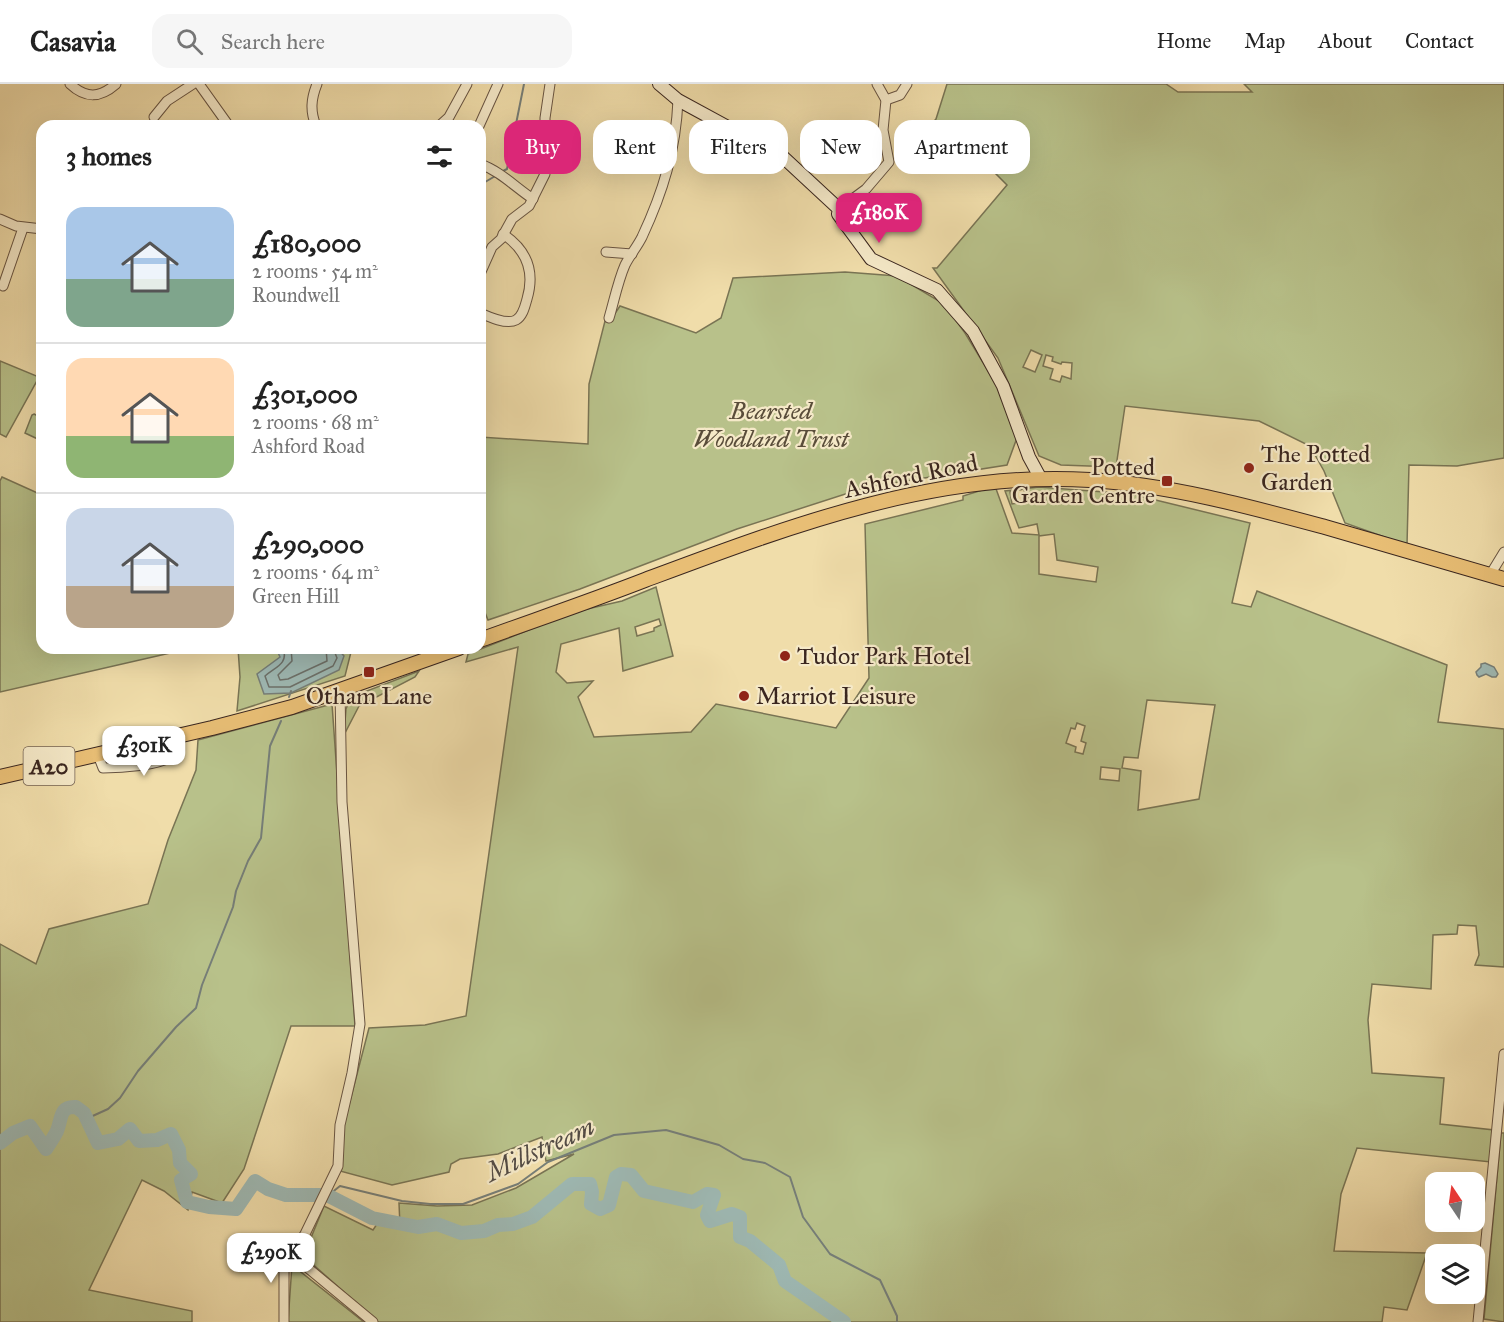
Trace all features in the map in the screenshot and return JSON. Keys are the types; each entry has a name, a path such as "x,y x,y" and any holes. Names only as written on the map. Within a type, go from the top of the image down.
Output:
{"main road":[{"name":"Ashford Road","path":"486,638 731,548 826,518 928,492 1022,479 1132,483 1218,499 1283,515 1497,577"},
{"name":"A20","path":"0,777 175,737 292,707 442,654"}],"street":[{"path":"70,84 85,94 96,96 108,91 116,84"},
{"path":"154,117 167,101 193,84"},
{"path":"199,84 225,120"},
{"path":"446,120 467,84"},
{"path":"482,120 498,84"},
{"path":"486,260 492,247 512,219 529,207 545,174 545,118 549,84"},
{"path":"659,84 678,100 783,157 839,209"},
{"path":"876,84 886,100 883,130 890,162 866,189 839,209 838,214 871,259 936,290 973,331 1003,386 1029,457 1041,478"},
{"path":"886,100 900,95 908,84"},
{"path":"314,85 311,103 315,120"},
{"path":"609,318 626,264 641,238 662,189 672,157 677,127 678,100"},
{"path":"486,167 499,172 508,182 533,199"},
{"path":"0,219 23,228 36,229"},
{"path":"3,286 23,228"},
{"path":"486,315 508,322 517,320 524,311 529,292 531,272 520,248 503,234"},
{"path":"606,252 632,254"},
{"path":"1022,479 1024,464 1029,457"},
{"path":"1497,577 1504,552"},
{"path":"284,1322 284,1267 305,1234 338,1166 340,1125 360,1024 342,802 340,691"},
{"path":"98,755 104,768 162,760 176,750 175,737"},
{"path":"1478,1322 1504,1054"},
{"path":"291,1254 373,1322"}],"green space":[{"path":"947,84 1166,84 1178,92 1252,92 1244,84 1504,84 1504,458 1457,466 1409,465 1407,545 1345,523 1324,471 1310,446 1259,421 1125,406 1116,467 1061,465 1039,456 998,358 933,268 937,268 1007,185 996,174 1030,174 1030,120 935,120","holes":["1031,350 1042,355 1035,372 1023,367","1046,355 1053,357 1052,361 1061,364 1062,362 1072,363 1071,379 1062,376 1060,382 1050,379 1053,369 1043,366"]},
{"name":"Bearsted Woodland Trust","path":"845,272 897,276 944,304 965,333 1001,392 1018,435 1007,465 867,487 737,529 580,589 488,620 486,615 486,437 588,444 589,384 606,317 612,318 620,306 696,333 721,318 733,278"},
{"path":"0,361 36,376 36,382 6,437 0,434"},
{"path":"32,415 36,415 36,438 25,433"},
{"path":"2,477 36,492 36,654 166,654 0,692 0,481"},
{"path":"995,486 1012,533 1039,535 1037,524 1019,528 1005,491 1039,487 1131,494 1250,523 1232,603 1251,607 1257,591 1447,665 1438,722 1504,729 1504,967 1475,965 1479,955 1476,926 1458,925 1457,934 1433,935 1431,989 1372,984 1368,1020 1372,1073 1444,1078 1440,1124 1494,1130 1491,1162 1357,1148 1341,1194 1334,1251 1425,1253 1407,1310 1384,1307 1382,1322 378,1322 300,1253 310,1240 324,1206 373,1230 379,1221 400,1226 399,1203 437,1206 472,1205 516,1188 574,1154 546,1161 542,1137 498,1154 460,1159 451,1164 449,1172 392,1185 340,1171 343,1128 369,1028 425,1025 466,1016 518,647 466,662 468,654 486,654 486,647 574,612 622,601 656,587 673,656 623,671 619,628 561,644 556,672 567,683 593,681 578,697 594,737 691,732 716,704 836,728 869,678 865,524 963,500 963,496","holes":["1024,489 1025,495 1028,494 1029,501 1012,504 1010,492","1054,534 1057,560 1098,567 1096,582 1039,574 1039,536","659,619 661,625 654,628 654,631 637,636 635,627","1147,700 1215,705 1199,799 1138,810 1141,771 1122,768 1124,757 1138,758","1077,723 1085,726 1081,741 1086,743 1083,754 1075,752 1076,747 1066,743 1071,728 1075,729","1101,767 1120,769 1119,781 1100,779"]},
{"path":"238,654 350,654 345,676 237,711 240,677"},
{"path":"419,671 415,677 359,706 344,735 346,709 351,697"},
{"path":"332,704 355,1026 291,1026 244,1169 222,1203 192,1192 188,1210 164,1191 142,1180 89,1290 192,1311 192,1322 0,1322 0,944 36,964 49,929 148,904 168,840 196,770 198,740"},
{"path":"1501,1133 1504,1133 1504,1322 1484,1319"},
{"path":"292,1265 364,1322 288,1322"}],"water":[{"path":"279,654 342,654 344,656 339,670 291,693 264,694 257,674 280,657"},
{"path":"1485,663 1494,667 1498,674 1496,677 1486,674 1479,677 1477,675 1476,672 1481,664"}],"waterway":[{"path":"501,172 507,169 524,84"},
{"path":"486,181 497,175"},
{"path":"289,697 291,691"},
{"path":"86,1119 108,1109 120,1098 138,1071 176,1027 196,1008 202,985 233,907 236,891 248,861 261,838 270,746 281,721"},
{"path":"0,1143 13,1133 30,1126 46,1149 57,1131 64,1111 76,1107 84,1113 98,1143 118,1139 130,1129 139,1141 157,1140 171,1134 179,1150 180,1163 191,1174 181,1180 187,1202 209,1207 236,1209 255,1181 268,1189 286,1195 327,1195 372,1218 418,1227 437,1224 461,1233 484,1231 498,1225 513,1224 532,1217 572,1184 590,1184 591,1204 600,1209 609,1205 616,1177 621,1174 631,1175 644,1191 693,1202 707,1194 714,1195 707,1215 710,1221 732,1214 740,1217 740,1237 750,1241 779,1265 785,1281 844,1322"},
{"name":"Millstream","path":"330,1194 340,1186 402,1201 463,1204 518,1184 548,1162 614,1135 666,1130 719,1145 743,1159 765,1163 790,1177 803,1217 830,1254 880,1280 897,1316 897,1322"}],"place":[{"name":"The Potted Garden","path":"1249,468"},
{"name":"Potted Garden Centre","path":"1167,481"},
{"name":"Tudor Park Hotel","path":"785,656"},
{"name":"Otham Lane","path":"369,672"},
{"name":"Marriot Leisure","path":"744,696"}]}
